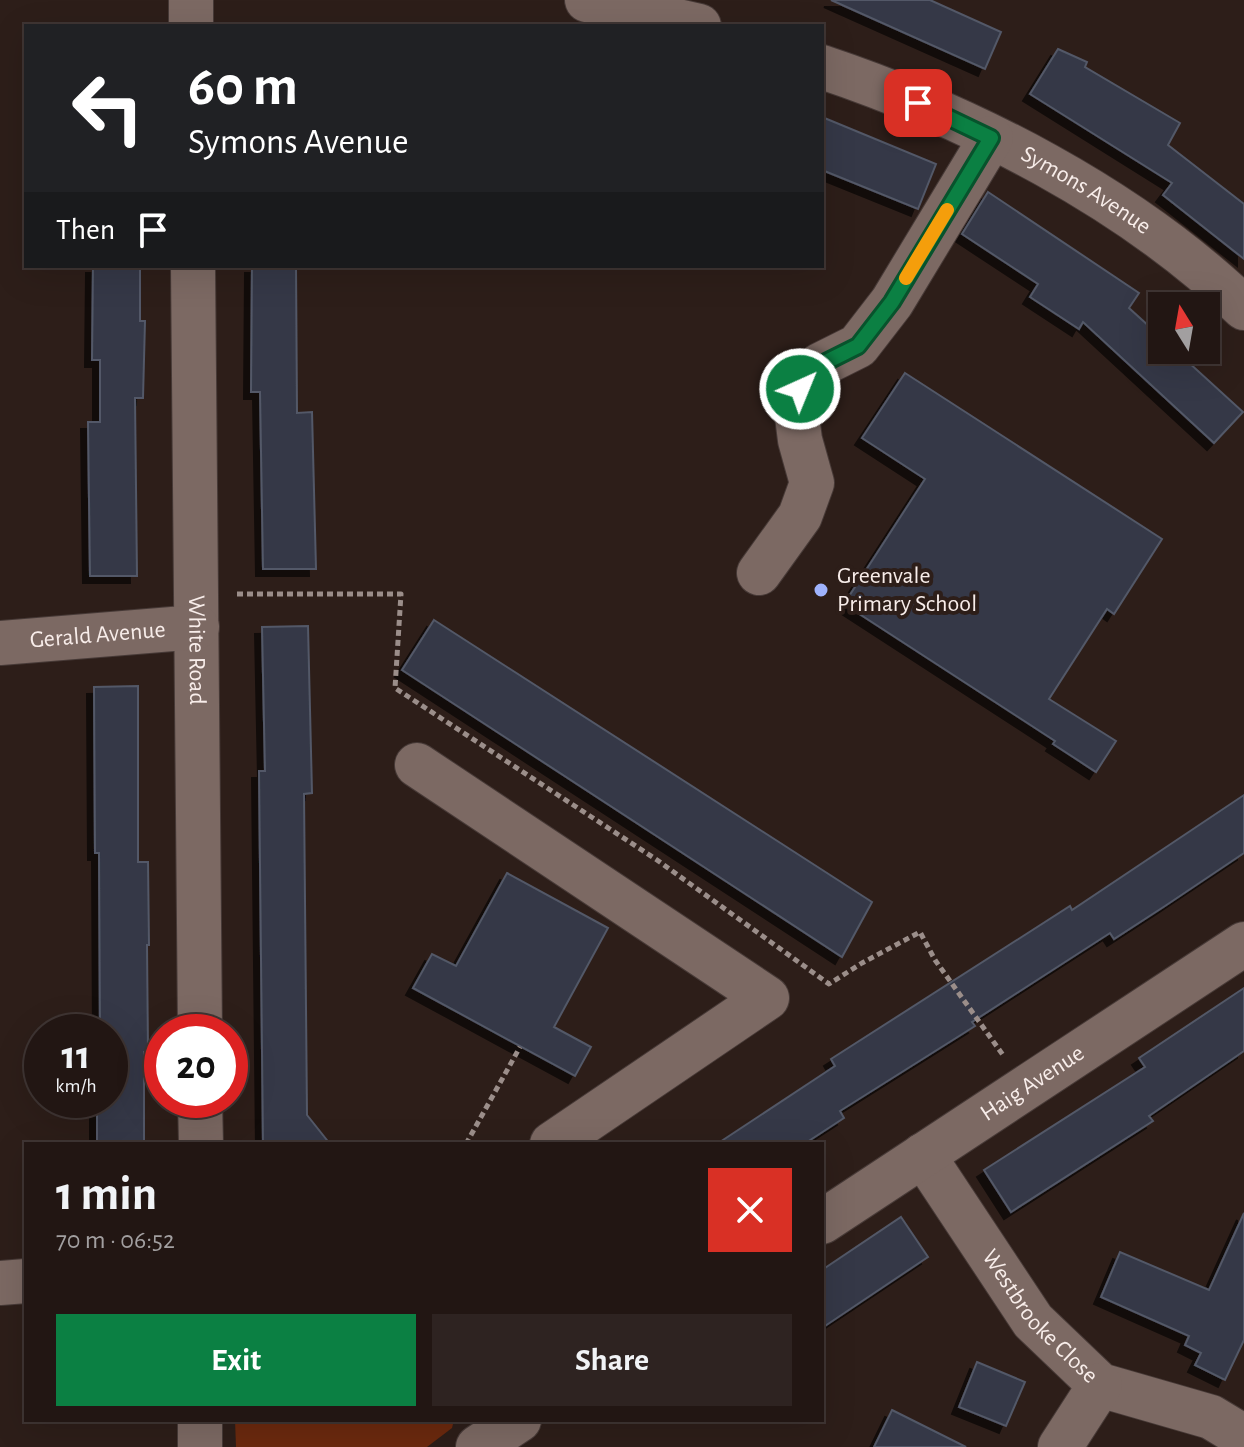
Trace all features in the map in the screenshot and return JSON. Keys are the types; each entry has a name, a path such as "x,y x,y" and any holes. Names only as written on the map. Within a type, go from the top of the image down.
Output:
{"street":[{"path":"191,0 191,24"},
{"path":"587,0 690,24"},
{"name":"Symons Avenue","path":"824,68 894,91 1071,180 1145,228 1214,279 1244,308"},
{"path":"759,573 800,516 812,483 798,428 800,389 820,365 858,346 892,302 991,138"},
{"name":"White Road","path":"193,268 200,1014"},
{"name":"Gerald Avenue","path":"0,643 196,610"},
{"path":"417,765 767,998 555,1142"},
{"name":"Haig Avenue","path":"824,1221 1244,944"},
{"path":"200,1118 201,1142"},
{"name":"Westbrooke Close","path":"923,1155 1033,1321 1100,1385 1211,1417 1244,1437"},
{"path":"0,1283 24,1281"},
{"path":"1060,1447 1100,1385"},
{"path":"200,1422 200,1447"}],"path":[{"path":"196,610 401,594 395,688 657,860 829,984 920,932 935,960 1026,1086"},
{"path":"467,1142 520,1047"}],"shaded area":[{"path":"235,1422 454,1422 452,1428 427,1447 236,1447"}],"building":[{"path":"831,0 930,0 1001,32 985,69"},
{"path":"1058,49 1087,62 1085,67 1180,123 1168,145 1244,204 1244,259 1163,195 1172,183 1030,94"},
{"path":"824,118 936,164 918,209 824,171"},
{"path":"988,192 1139,293 1129,308 1148,325 1148,364 1190,364 1243,412 1214,443 1083,322 1079,329 1030,297 1038,284 962,234"},
{"path":"93,268 140,268 140,321 145,321 143,398 135,398 137,576 90,576 88,422 100,422 100,360 92,360"},
{"path":"252,268 296,268 297,413 312,412 316,569 263,569 260,392 251,392"},
{"path":"905,373 1162,539 1114,614 1107,609 1049,699 1116,741 1096,772 1053,744 1055,741 844,604 925,479 862,438"},
{"path":"434,620 872,902 842,957 402,670"},
{"path":"308,626 312,793 304,794 307,1115 328,1142 263,1142 259,771 265,771 262,627"},
{"path":"138,686 138,862 148,862 144,1142 97,1142 97,1118 128,1118 128,1014 100,1014 99,853 95,853 94,687"},
{"path":"1244,795 1244,853 1165,906 1114,939 1110,933 972,1022 975,1026 840,1111 844,1118 807,1142 720,1142 835,1066 831,1059 1070,906 1072,910"},
{"path":"507,873 608,928 554,1027 591,1047 575,1076 413,988 432,954 456,966"},
{"path":"1244,988 1244,1051 1149,1116 1153,1121 1011,1212 984,1170 1145,1067 1139,1058"},
{"path":"1244,1213 1244,1340 1225,1380 1195,1365 1201,1353 1185,1345 1189,1336 1101,1297 1120,1252 1209,1290"},
{"path":"901,1217 928,1257 824,1327 824,1269"},
{"path":"977,1362 1025,1382 1006,1426 959,1407"},
{"path":"892,1410 966,1447 874,1447"}],"slow traffic":[{"path":"906,278 947,210"}],"place":[{"name":"Greenvale Primary School","path":"821,590"}],"route":[{"path":"800,389 820,365 858,346 892,302 991,138 918,103"}]}
